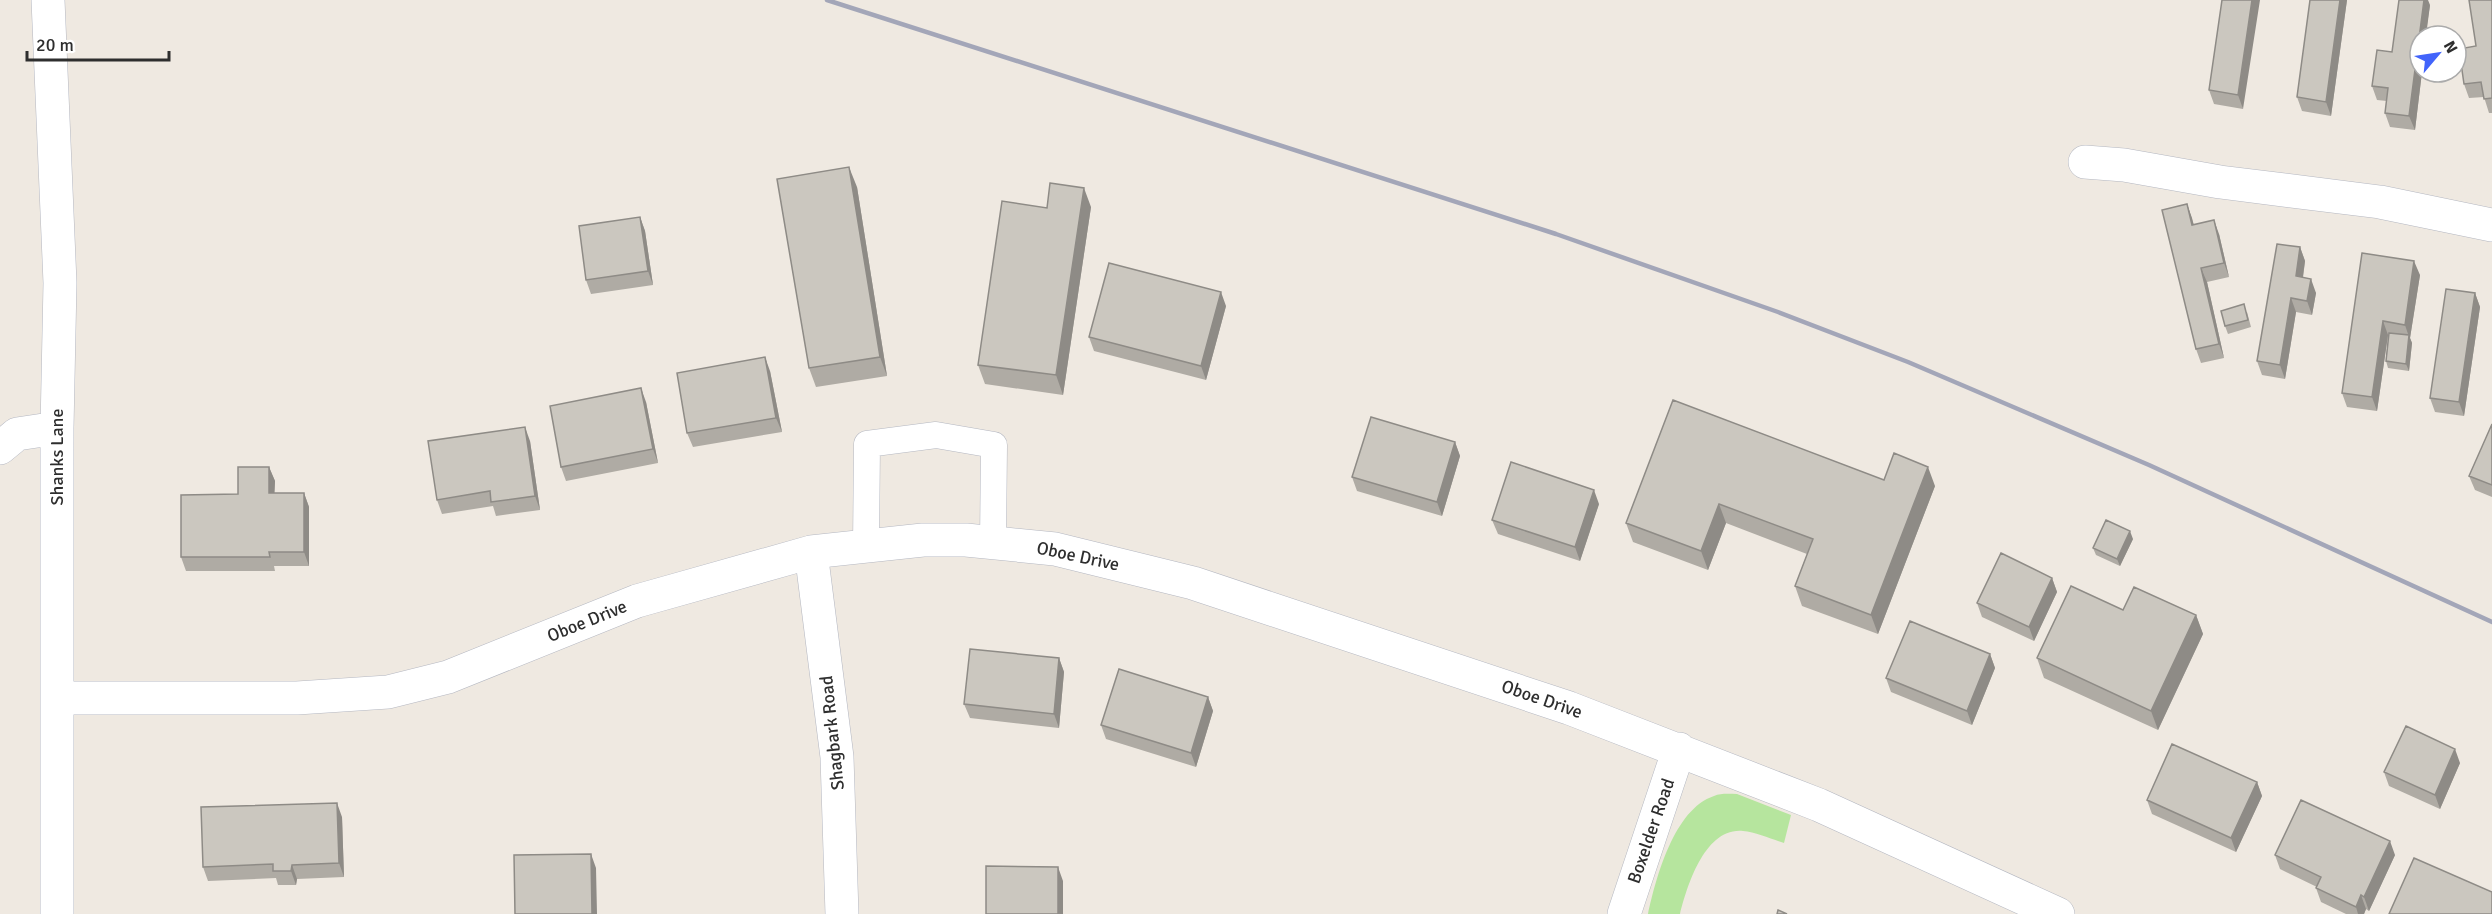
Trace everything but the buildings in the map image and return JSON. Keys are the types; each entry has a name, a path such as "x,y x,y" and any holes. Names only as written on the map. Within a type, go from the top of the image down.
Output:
{"street":[{"name":"Shanks Lane","path":"48,0 60,283 57,428 57,914"},
{"path":"2085,162 2124,165 2220,182 2380,202 2492,225"},
{"path":"0,448 17,434 57,428"},
{"name":"Oboe Drive","path":"58,698 297,698 388,692 448,677 637,601 811,552 923,540 966,540 1054,549 1193,583 1569,708 1819,805 2058,914"},
{"name":"Shagbark Road","path":"811,552 837,757 842,914"},
{"name":"Boxelder Road","path":"1624,914 1679,749"}],"lane":[{"path":"866,547 867,444 936,435 994,445 993,543"}],"green space":[{"path":"1737,794 1791,815 1784,843 1743,831 1730,832 1718,838 1708,848 1693,874 1680,914 1648,914 1669,846 1688,815 1700,803 1714,796"}],"railway":[{"path":"827,0 1556,234 1778,312 1908,362 2149,465 2492,622"}]}
